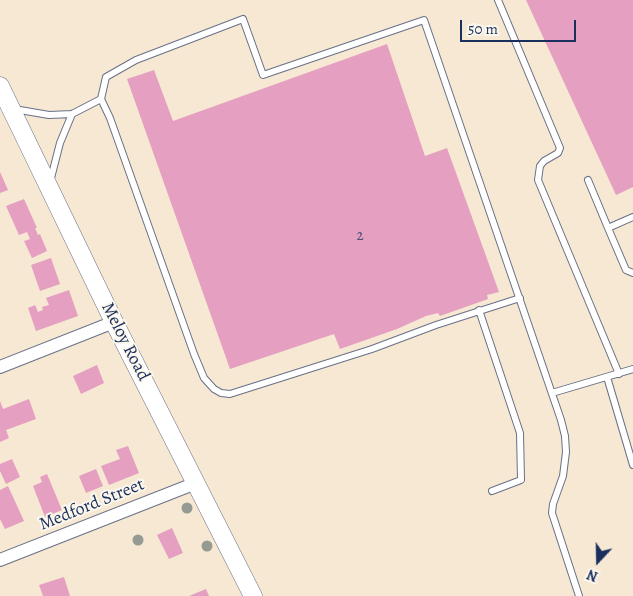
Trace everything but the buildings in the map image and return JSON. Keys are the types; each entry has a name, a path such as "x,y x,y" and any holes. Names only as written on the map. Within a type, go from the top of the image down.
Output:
{"main road":[{"name":"Meloy Road","path":"0,86 114,322 253,596"}],"street":[{"path":"0,367 114,322"},
{"name":"Medford Street","path":"0,560 196,483"}],"lane":[{"path":"498,0 560,148 558,153 544,161 540,166 538,180 619,374"},
{"path":"520,298 479,310 372,349 230,394 221,393 214,389 204,378 194,354 102,99 106,77 136,60 244,19 263,75 424,20 520,298 565,436 566,452 563,476 553,504 552,513 579,596"},
{"path":"11,108 49,116 72,114 102,99"},
{"path":"49,187 60,143 72,114"},
{"path":"588,180 626,270 633,273"},
{"path":"608,228 633,217"},
{"path":"479,310 520,432 521,480 492,491"},
{"path":"552,393 633,369"},
{"path":"607,377 633,465"}]}
